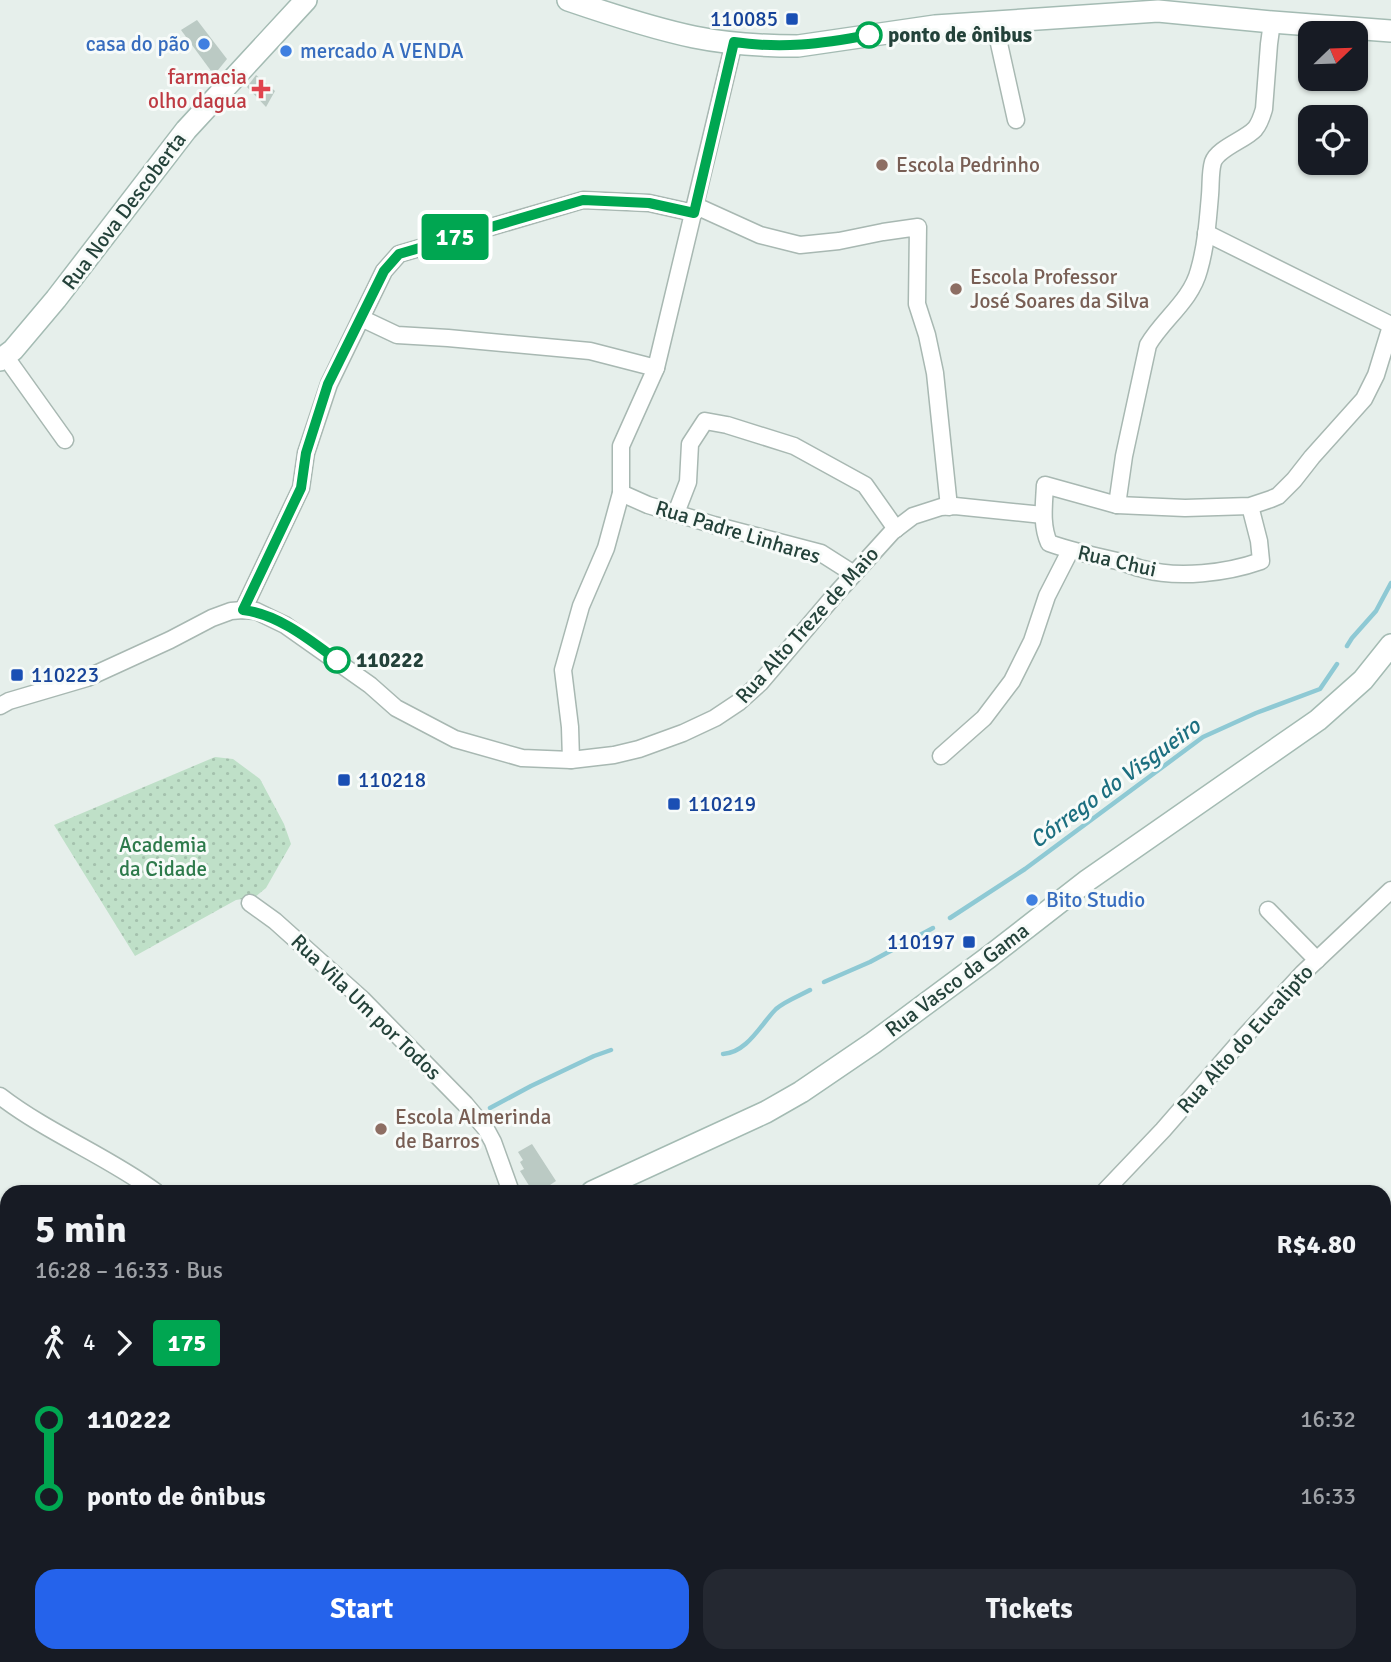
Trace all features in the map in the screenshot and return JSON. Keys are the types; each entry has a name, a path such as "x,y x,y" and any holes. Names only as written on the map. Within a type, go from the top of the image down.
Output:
{"main road":[{"name":"Rua Nova Descoberta","path":"2,358 13,350 57,299 186,130 306,0"},
{"path":"568,0 695,37 771,46 798,46 935,26 1160,5 1272,22 1391,31"},
{"name":"Rua Vasco da Gama","path":"607,1185 766,1112 801,1092 873,1043 1088,880 1318,720 1363,680 1391,645"}],"street":[{"path":"993,21 1016,120"},
{"path":"1206,233 1391,326 1376,375 1353,412 1278,496 1250,506 1185,508 1117,505 1124,456 1148,345 1185,300 1200,270 1213,162 1221,152 1250,134 1262,118 1272,22"},
{"path":"571,760 564,670 581,606 606,548 621,493 621,446 656,368 734,42"},
{"path":"0,706 87,678 212,618 243,610 301,488 306,453 328,384 384,271 399,254 583,200 649,203 695,209 760,235 800,245 918,228 917,304 935,373 949,506"},
{"path":"361,318 397,335 590,351 656,368"},
{"path":"2,358 65,440"},
{"path":"676,513 688,482 690,444 705,421 794,446 865,485 896,529"},
{"name":"Rua Chui","path":"1117,505 1045,485 1043,515 1049,543 1143,570 1171,574 1234,569 1261,561 1250,506"},
{"name":"Rua Padre Linhares","path":"621,493 649,505 714,525 821,553 854,574"},
{"name":"Rua Alto Treze de Maio","path":"243,610 256,611 285,625 370,685 396,708 455,739 522,758 571,760 614,755 639,749 694,728 739,702 760,683 896,529 913,516 949,506 1043,515"},
{"path":"941,756 984,718 1012,681 1032,641 1047,596 1070,551"},
{"name":"Rua Alto do Eucalipto","path":"1111,1185 1317,960 1391,890"},
{"name":"Rua Vila Um por Todos","path":"250,903 275,921 362,999 465,1104 493,1142 508,1185"},
{"path":"1268,910 1317,960"},
{"path":"0,1096 146,1185"}],"green space":[{"name":"Academia da Cidade","path":"215,757 233,759 260,779 284,824 291,844 266,888 255,897 236,900 135,956 54,825"}],"building":[{"name":"casa do pão","path":"197,20 227,59 214,75 181,30"},
{"name":"farmacia olho dagua","path":"256,75 275,91 266,107 247,87"},
{"path":"532,1144 556,1181 550,1185 529,1185 520,1171 524,1169 518,1152"}],"waterway":[{"name":"Córrego do Visgueiro","path":"1347,646 1376,611 1391,583"},
{"name":"Córrego do Visgueiro","path":"950,918 1025,869 1203,737 1320,689 1337,664"},
{"name":"Córrego do Visgueiro","path":"824,982 870,962 933,928"},
{"name":"Córrego do Visgueiro","path":"723,1054 739,1049 753,1037 776,1009 810,990"},
{"name":"Córrego do Visgueiro","path":"490,1108 531,1086 611,1050"}],"bus line":[{"name":"175","path":"337,660 285,625 256,611 243,610 301,488 306,453 328,384 384,271 399,254 583,200 649,203 694,213 734,42 798,46 869,35"}],"place":[{"name":"110085","path":"792,19"},
{"name":"ponto de ônibus","path":"869,35"},
{"name":"casa do pão","path":"204,44"},
{"name":"mercado A VENDA","path":"286,51"},
{"name":"farmacia olho dagua","path":"261,89"},
{"name":"Escola Pedrinho","path":"882,165"},
{"name":"Escola Professor José Soares da Silva","path":"956,289"},
{"name":"110222","path":"337,660"},
{"name":"110223","path":"17,675"},
{"name":"110218","path":"344,780"},
{"name":"110219","path":"674,804"},
{"name":"Bito Studio","path":"1032,900"},
{"name":"110197","path":"969,942"},
{"name":"Escola Almerinda de Barros","path":"381,1129"}]}
